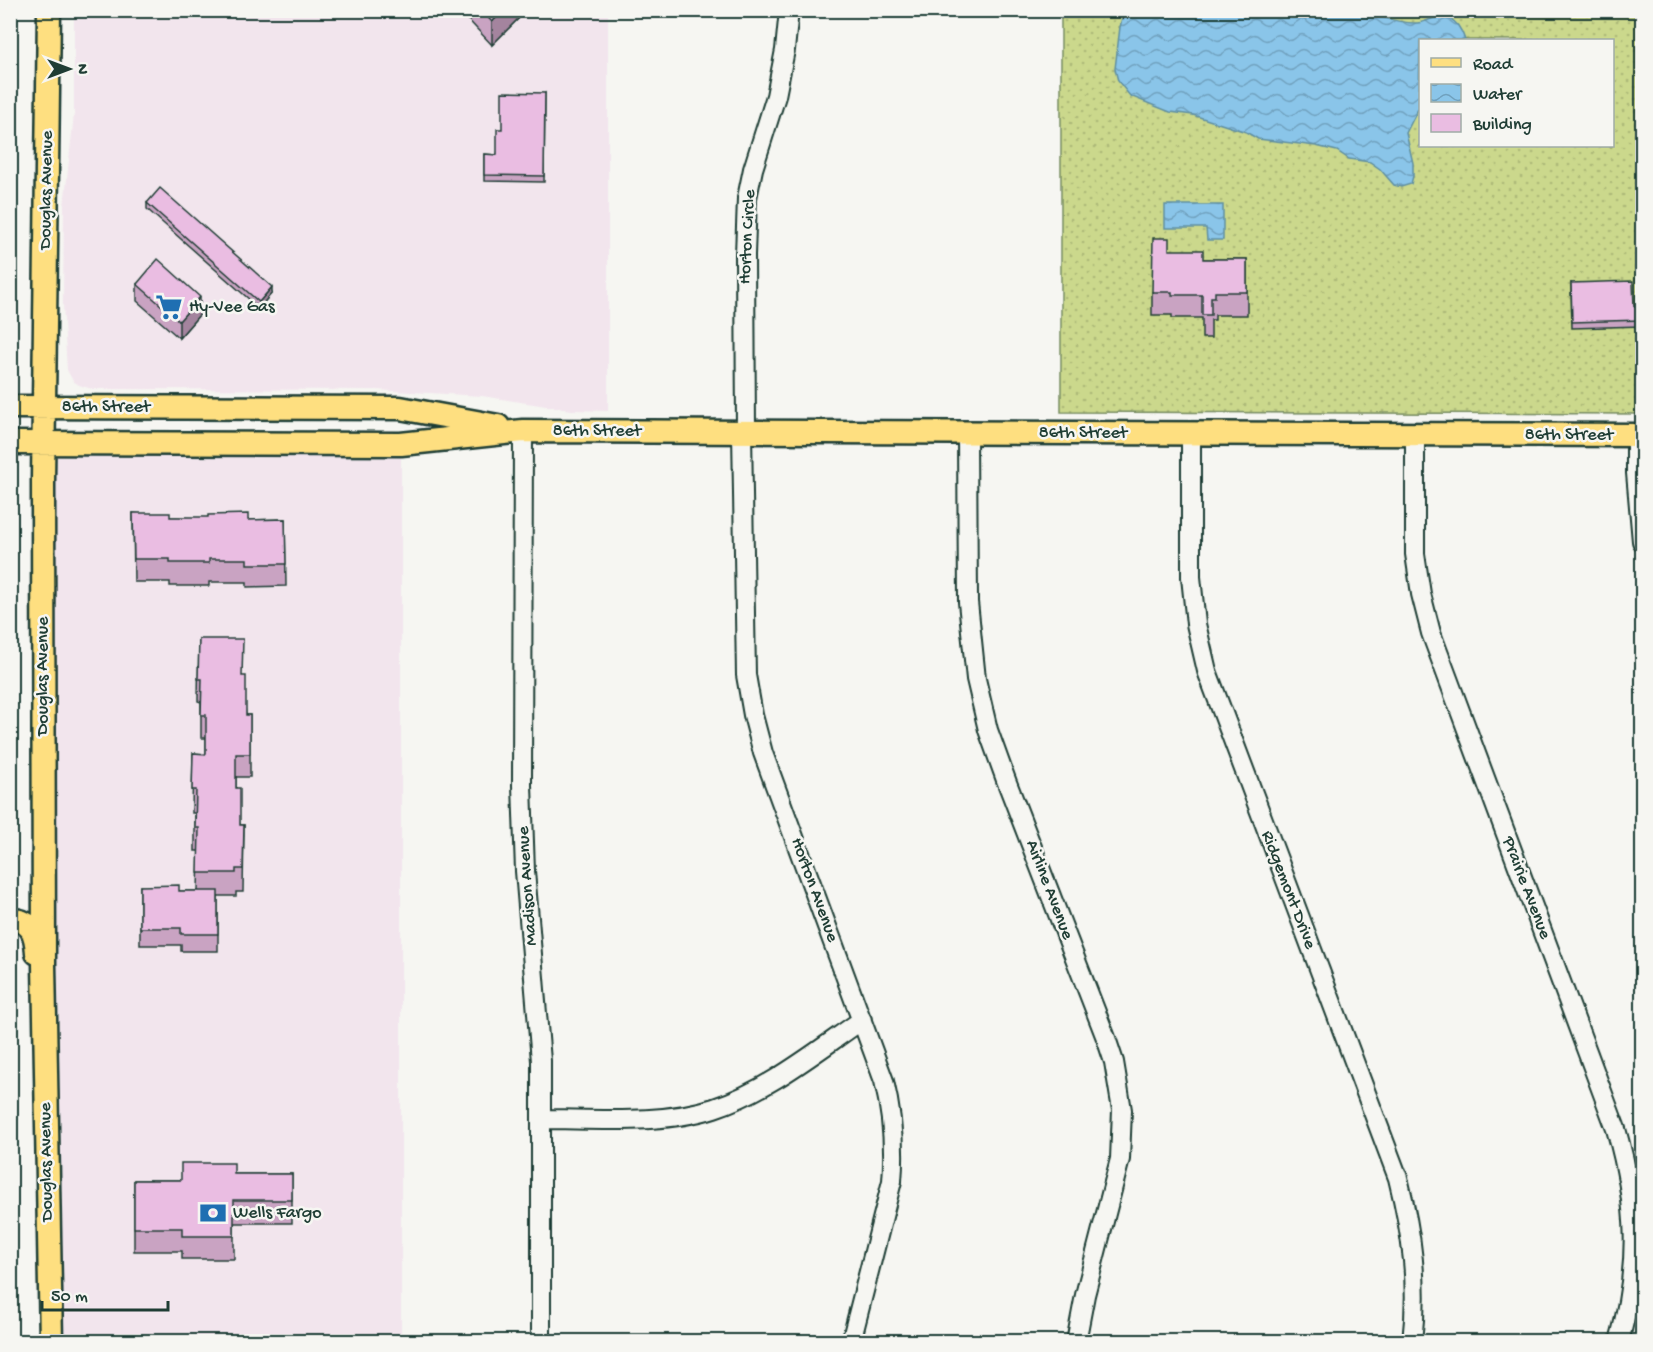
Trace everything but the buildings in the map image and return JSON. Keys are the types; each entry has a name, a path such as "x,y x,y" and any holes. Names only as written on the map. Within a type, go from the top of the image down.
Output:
{"main road":[{"name":"Douglas Avenue","path":"50,10 43,443 45,1037 51,1341"},
{"name":"86th Street","path":"10,407 400,408 523,431"},
{"name":"86th Street","path":"10,443 401,444 523,431 1640,435"},
{"path":"10,920 30,925 36,936 39,1018 45,1037"}],"street":[{"name":"Horton Circle","path":"744,432 747,198 753,169 776,96 785,50 789,10"},
{"name":"Madison Avenue","path":"523,431 522,785 525,872 541,1061 541,1341"},
{"name":"Horton Avenue","path":"744,432 744,636 746,675 753,715 763,753 862,1020 890,1105 894,1155 892,1180 851,1341"},
{"name":"Airline Avenue","path":"967,433 968,602 976,679 988,730 1006,780 1112,1054 1122,1110 1120,1159 1085,1295 1076,1341"},
{"name":"Ridgemont Drive","path":"1191,434 1191,577 1196,624 1207,671 1398,1178 1408,1216 1414,1257 1416,1310 1412,1341"},
{"name":"Prairie Avenue","path":"1414,434 1415,555 1421,594 1431,633 1616,1129 1626,1164 1632,1199 1634,1254 1628,1307 1619,1341"},
{"path":"1640,435 1636,473 1642,541"},
{"path":"541,1119 642,1119 690,1114 714,1108 760,1089 862,1020"}],"shaded area":[{"path":"74,11 608,11 608,411 572,410 482,396 376,390 92,389 73,381 67,370 63,305 64,206 74,114"},
{"path":"43,443 401,444 401,1341 51,1341"}],"green space":[{"path":"1061,11 1642,11 1642,414 1061,412"}],"water":[{"path":"1124,11 1357,11 1409,23 1421,23 1445,16 1457,24 1465,39 1419,39 1419,107 1406,133 1413,163 1413,176 1411,184 1401,187 1394,185 1380,169 1370,162 1349,159 1337,151 1316,146 1258,139 1246,132 1193,115 1170,112 1130,96 1118,81 1115,69"},
{"path":"1165,205 1223,205 1223,240 1207,240 1206,228 1165,228"}],"place":[{"name":"Hy-Vee Gas","path":"169,307"},
{"name":"Wells Fargo","path":"213,1213"}]}
